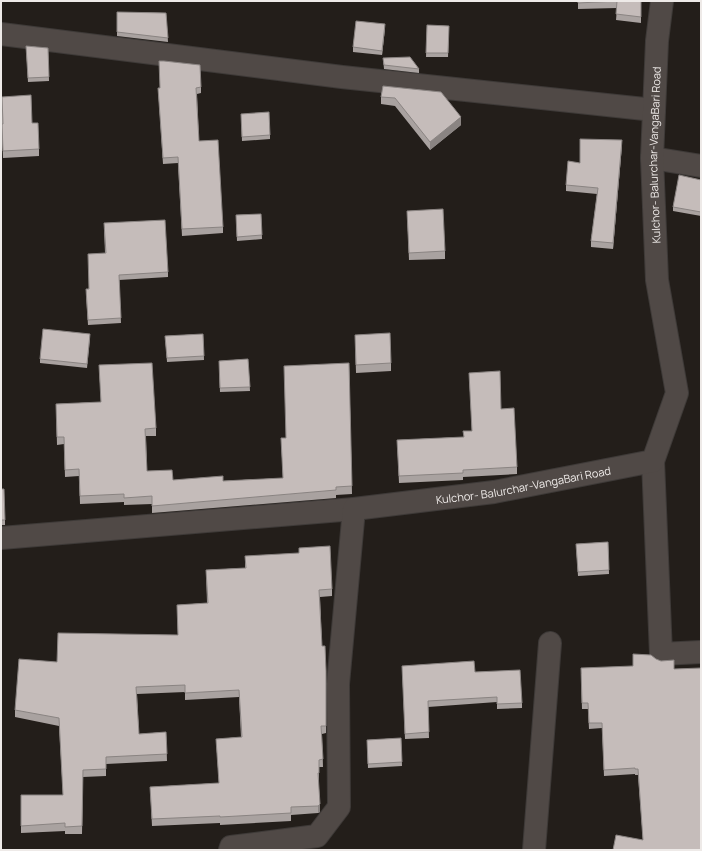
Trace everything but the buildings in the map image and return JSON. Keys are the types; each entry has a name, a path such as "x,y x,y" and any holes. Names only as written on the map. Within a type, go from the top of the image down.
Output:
{"street":[{"name":"Kulchor- Balurchar-VangaBari Road","path":"1,538 354,509 494,492 653,461 677,393 657,280 652,158 657,41 662,1"},
{"path":"1,34 342,77 654,110"},
{"path":"652,158 701,166"},
{"path":"653,461 661,654 701,652"},
{"path":"230,850 230,847 317,836 339,807 338,684 354,509"},
{"path":"534,850 550,643"}]}
